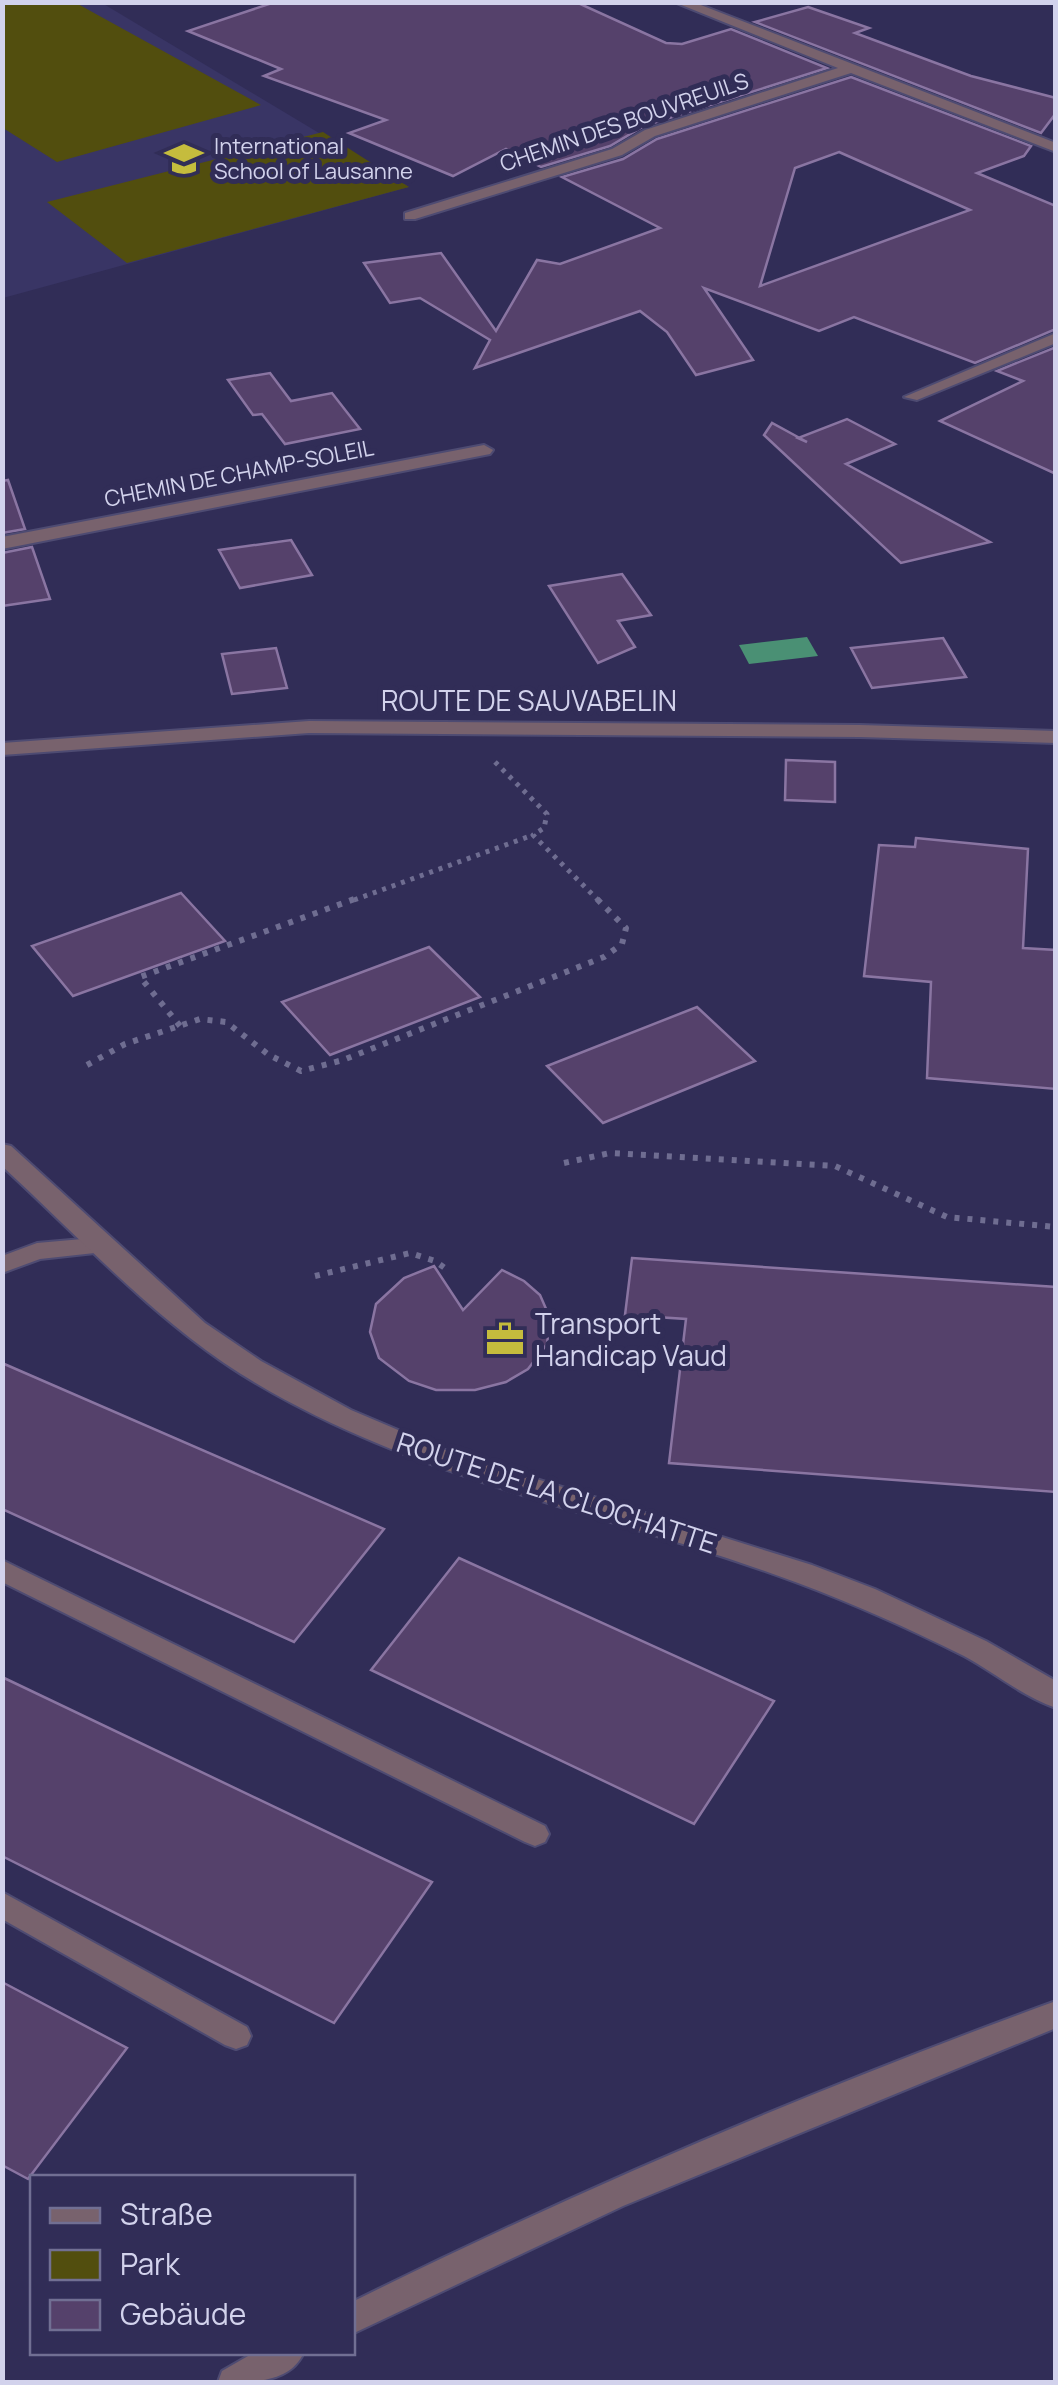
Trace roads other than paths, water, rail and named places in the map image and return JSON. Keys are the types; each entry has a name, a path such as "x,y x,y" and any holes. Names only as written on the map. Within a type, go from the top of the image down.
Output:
{"street":[{"path":"680,2 1056,148"},
{"name":"CHEMIN DES BOUVREUILS","path":"410,216 617,152 650,133 851,70"},
{"name":"CHEMIN DE CHAMP-SOLEIL","path":"2,542 484,450"},
{"name":"ROUTE DE SAUVABELIN","path":"2,749 309,727 860,731 1056,738"},
{"name":"ROUTE DE LA CLOCHATTE","path":"2,1152 196,1330 252,1368 340,1417 456,1464 865,1596 976,1649 1056,1696"}],"lane":[{"path":"912,397 1056,337"},
{"path":"2,1265 37,1251 104,1245"},
{"path":"2,1570 535,1834"},
{"path":"2,1904 236,2036"},
{"path":"355,2317 438,2274 664,2171 1056,2014"},
{"path":"234,2382 283,2355"}],"place":[{"name":"International School of Lausanne","path":"184,159"},
{"name":"Transport Handicap Vaud","path":"505,1339"}]}
